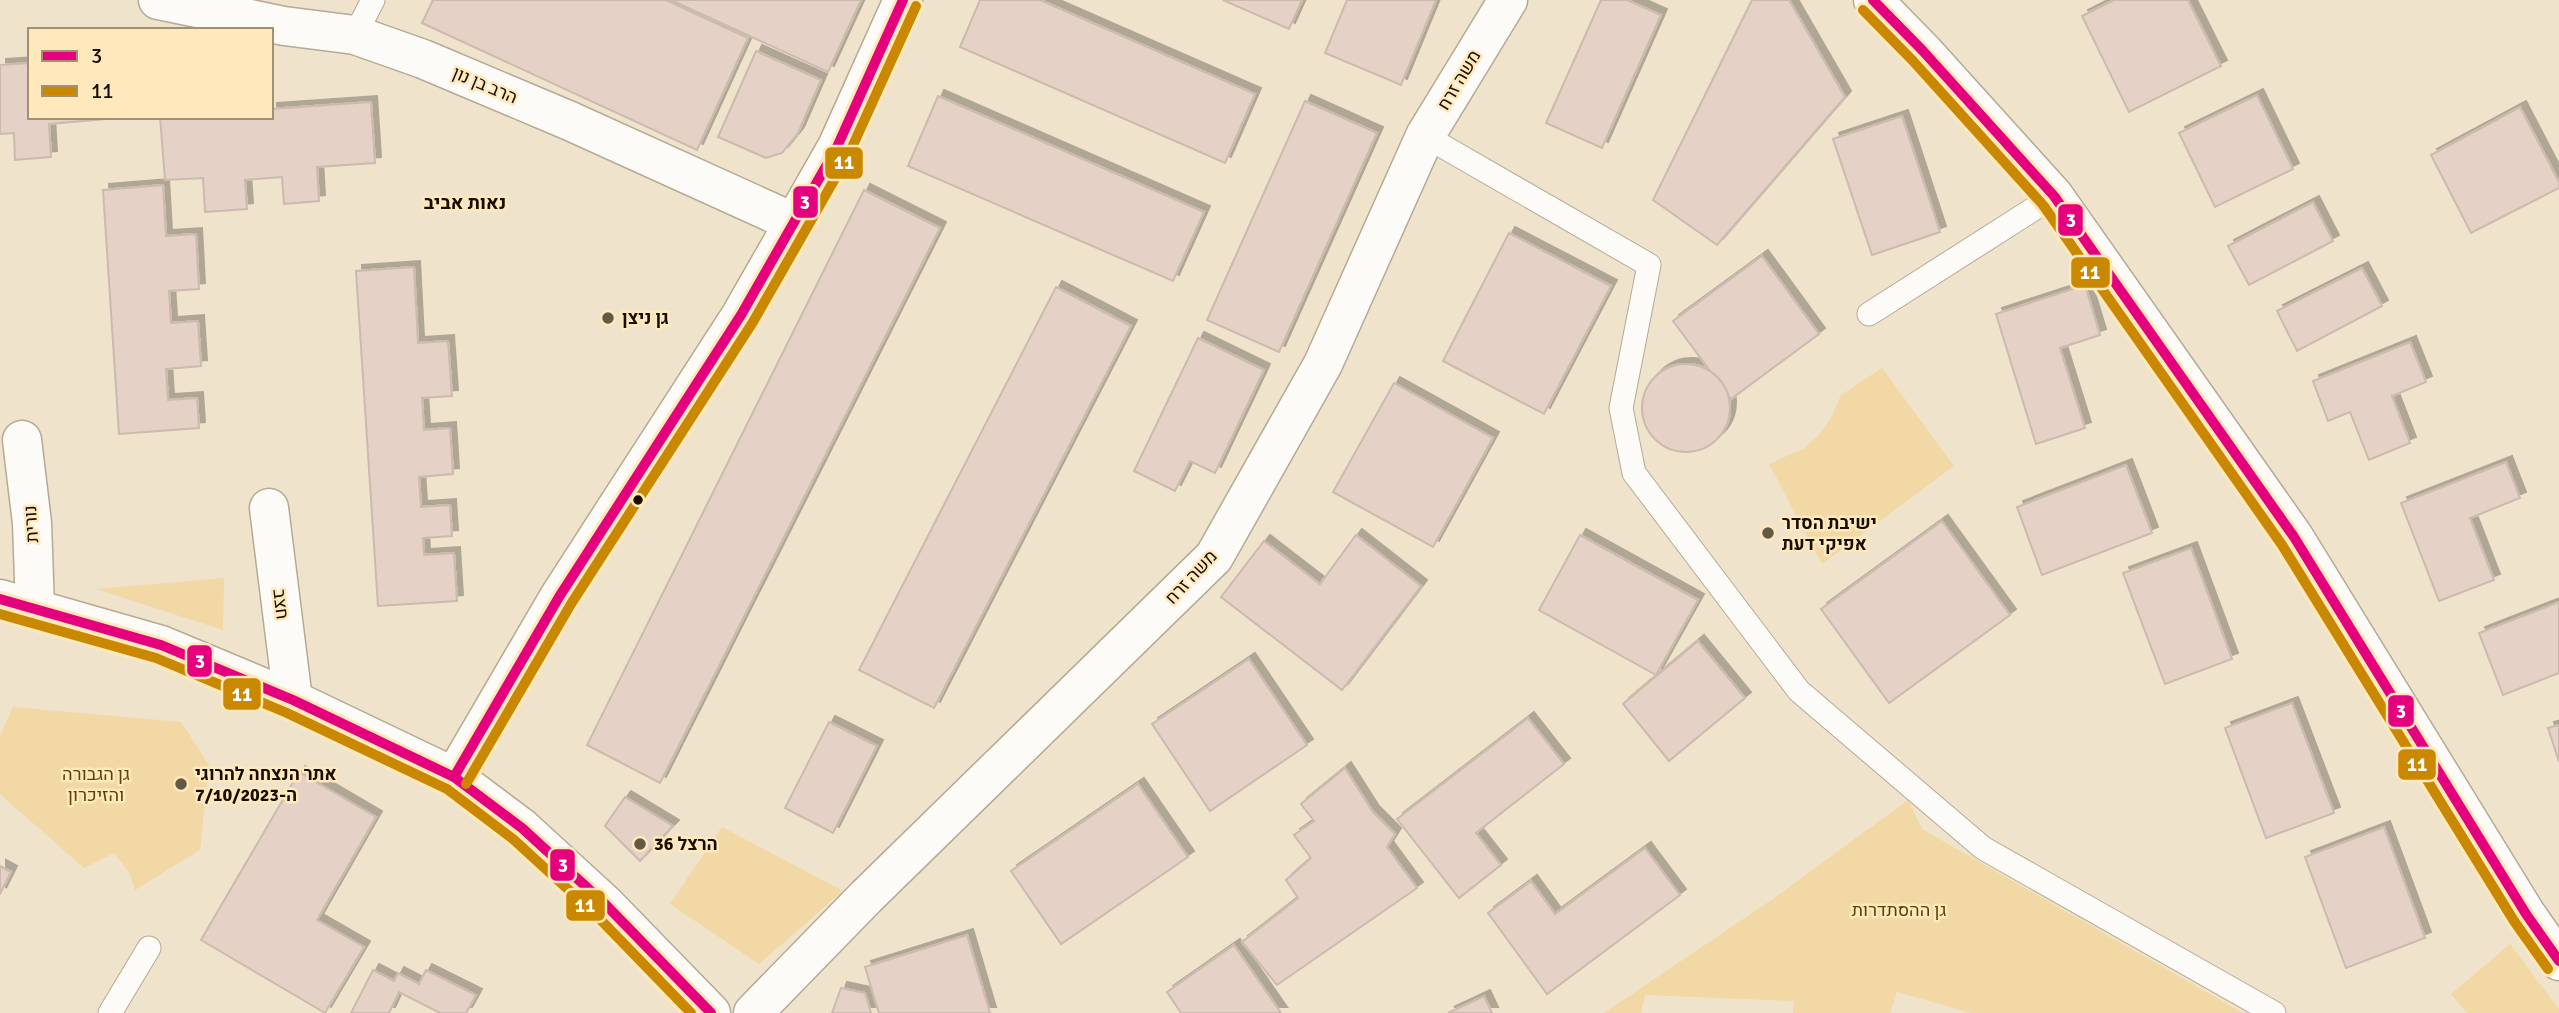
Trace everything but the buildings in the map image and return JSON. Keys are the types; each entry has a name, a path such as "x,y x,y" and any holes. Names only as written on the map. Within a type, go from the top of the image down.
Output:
{"street":[{"name":"הרב בן נון","path":"158,0 284,26 355,35 423,59 557,116 794,223"},
{"path":"454,777 559,597 741,316 837,147 903,0"},
{"name":"משה זרח","path":"753,1013 866,897 1214,557 1323,364 1425,136 1508,0"},
{"path":"1873,0 2054,195 2294,537 2526,914 2559,961"},
{"name":"נורית","path":"9,603 32,523 22,440"},
{"name":"חצב","path":"269,509 293,700"},
{"path":"9,603 161,645 293,700 454,777 522,828 550,853 605,904 711,1013"}],"lane":[{"path":"355,35 373,0"},
{"path":"1425,136 1649,265 1621,408 1633,473 1798,691 1983,848 2274,1013"},
{"path":"1869,314 2054,195"},
{"path":"110,1013 149,947"}],"green space":[{"path":"1882,368 1954,466 1822,564 1769,464 1803,449 1819,435 1831,418 1841,395"},
{"path":"224,578 223,630 96,589"},
{"name":"גן הגבורה והזיכרון","path":"13,707 181,722 209,765 200,850 135,890 129,872 114,853 84,868 0,794 0,736"},
{"name":"גן ההסתדרות","path":"1908,800 1922,829 2243,1013 1971,1013 1897,992 1890,1013 1793,1013 1794,1001 1645,995 1641,1013 1604,1013 1773,899"},
{"path":"722,827 843,891 759,964 670,904"},
{"path":"2510,944 2559,1009 2559,1013 2467,1013 2451,994"}],"transit line":[{"name":"3","path":"454,777 559,597 741,315 837,147 903,0"},
{"name":"3","path":"1873,0 1923,51 2054,196 2294,537 2526,914 2559,961"},
{"name":"11","path":"466,784 571,604 753,322 849,154 916,6"},
{"name":"11","path":"1863,10 1913,61 2043,205 2282,545 2514,921 2548,969"},
{"name":"3","path":"0,599 161,645 293,700 454,777 522,828 605,904 711,1013"},
{"name":"11","path":"0,614 156,658 287,713 447,789 513,839 595,914 691,1013"}],"place":[{"name":"גן ניצן","path":"608,318"},
{"name":"ישיבת הסדר אפיקי דעת","path":"1768,533"},
{"name":"אתר הנצחה להרוגי ה-7/10/2023","path":"181,784"},
{"name":"הרצל 36","path":"640,844"}],"district":[{"name":"נאות אביב","path":"465,203"}]}
